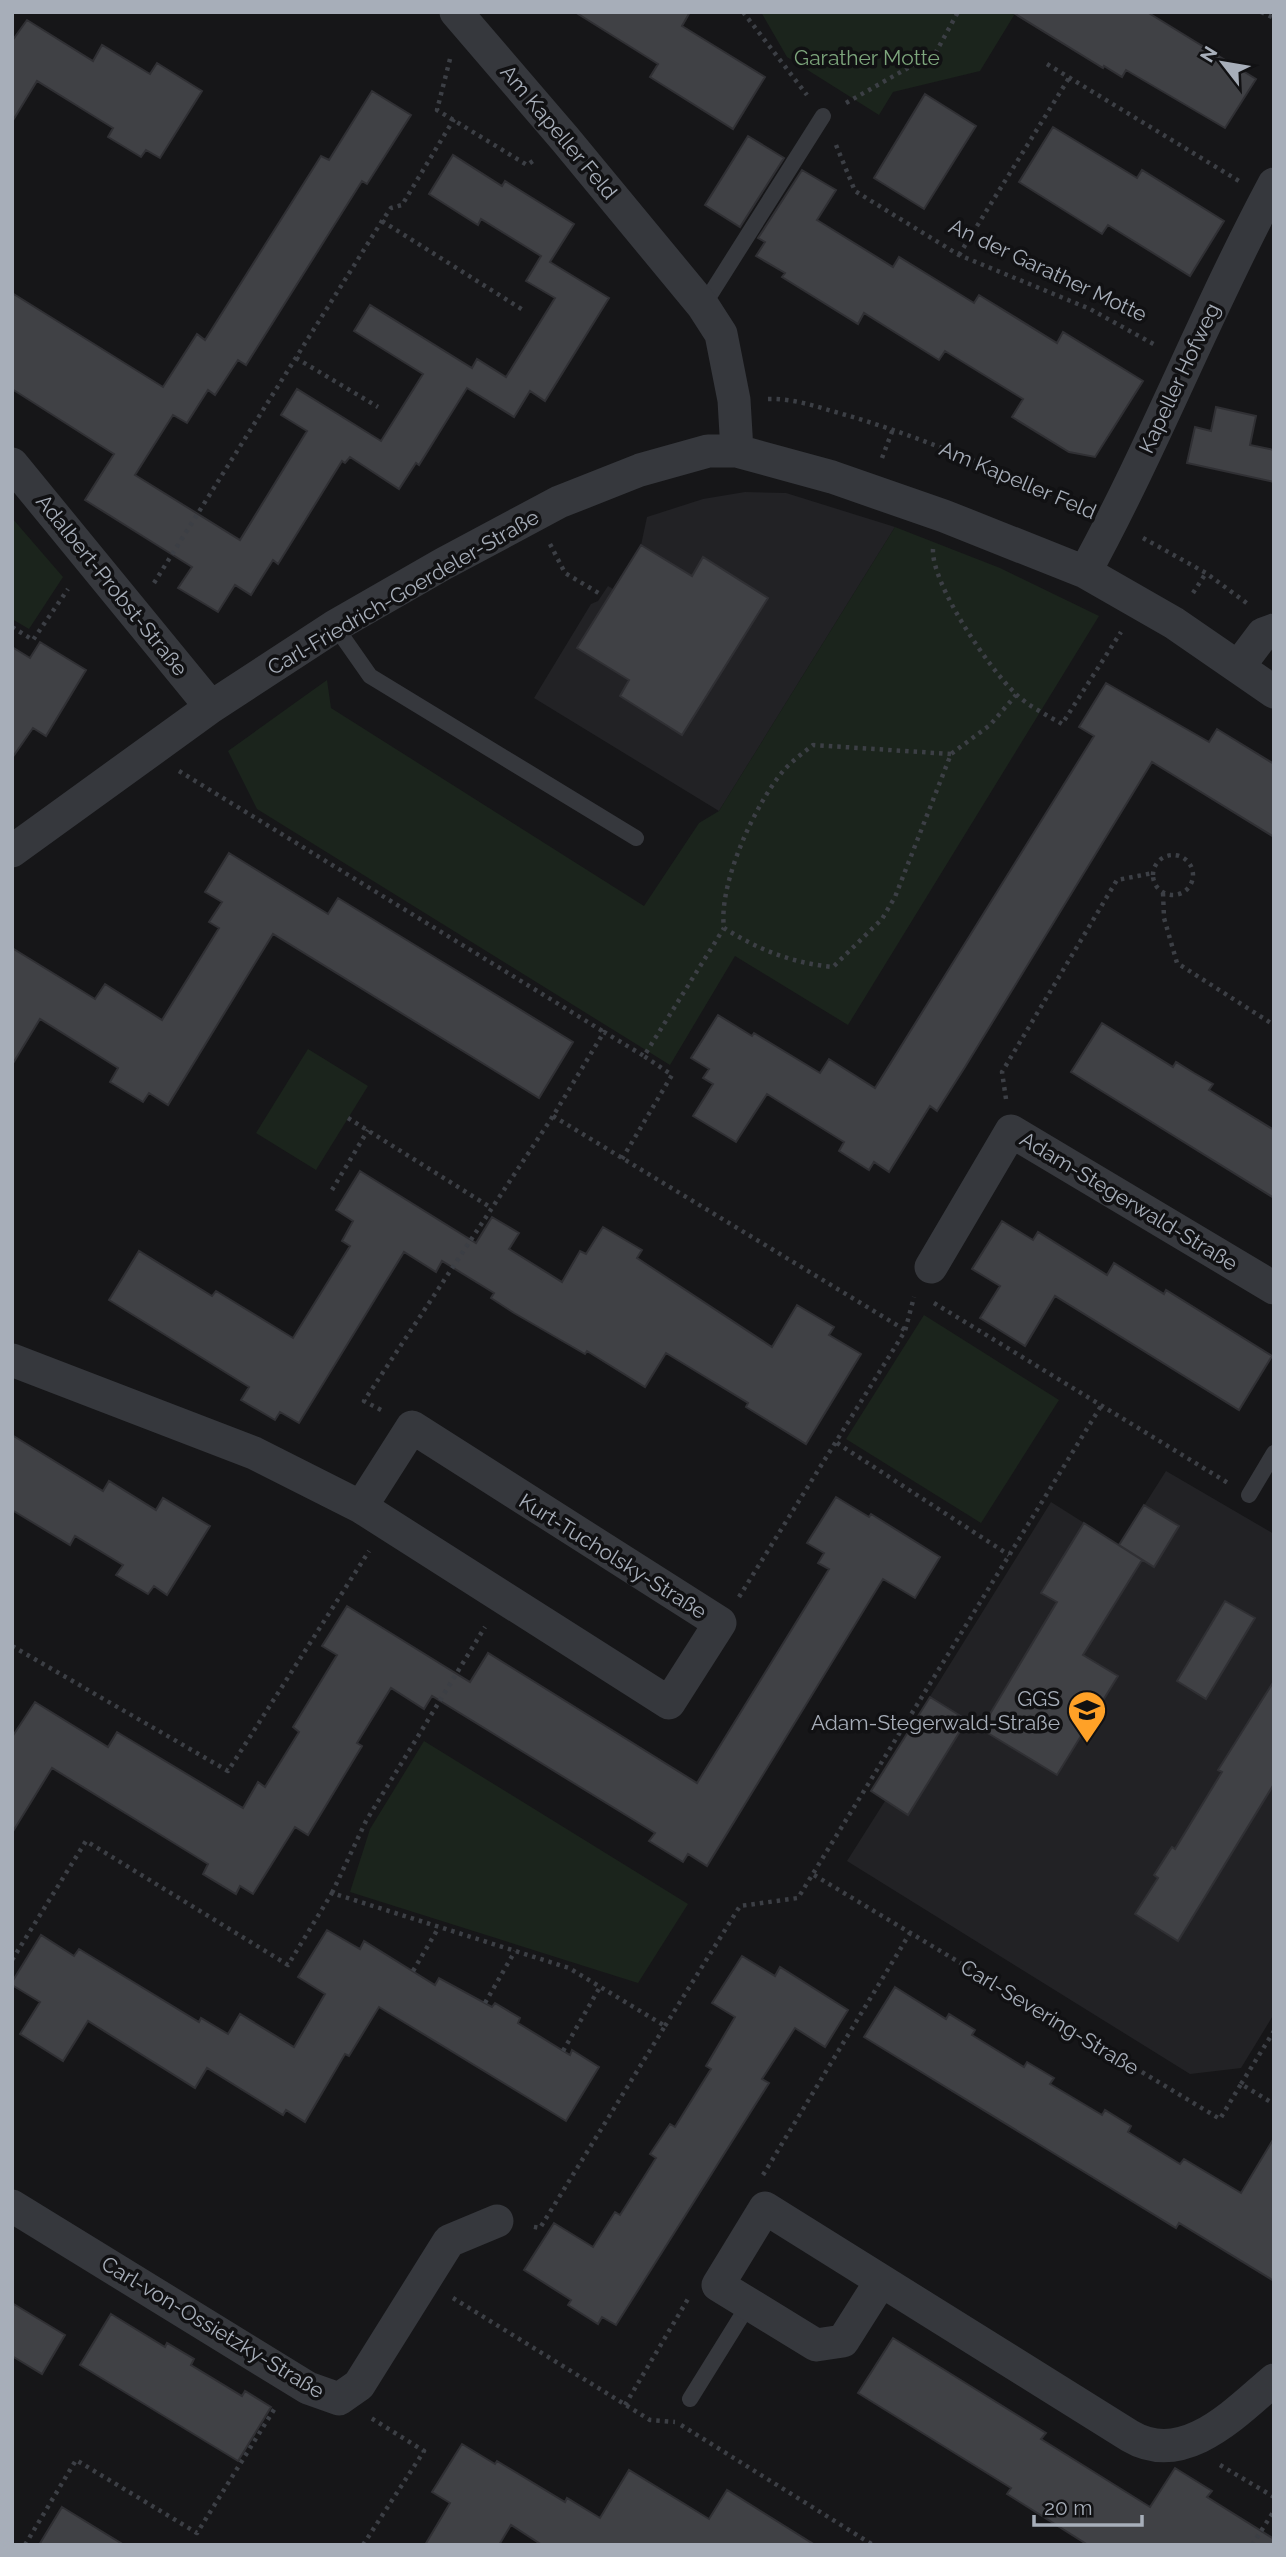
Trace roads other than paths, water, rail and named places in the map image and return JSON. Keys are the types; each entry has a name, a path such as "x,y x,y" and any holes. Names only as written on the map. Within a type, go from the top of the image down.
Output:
{"street":[{"name":"Am Kapeller Feld","path":"458,15 565,138 703,306 722,334 734,400 737,450"},
{"name":"Kapeller Hofweg","path":"1085,572 1113,521 1185,362 1270,191"},
{"name":"Carl-Friedrich-Goerdeler-Straße","path":"12,851 211,707 335,626 535,516 640,470 708,451 737,450 832,477 944,516 1085,572"},
{"name":"Adalbert-Probst-Straße","path":"12,464 91,557 134,615 211,707"},
{"path":"1085,572 1139,601 1274,692"},
{"path":"1239,666 1263,634 1273,627"},
{"name":"Adam-Stegerwald-Straße","path":"923,1279 1011,1131 1274,1288"},
{"name":"Kurt-Tucholsky-Straße","path":"12,1360 254,1453 373,1516 669,1703 720,1623 412,1427 373,1516"},
{"name":"Carl-von-Ossietzky-Straße","path":"12,2206 293,2379 323,2395 339,2399 359,2385 422,2280 449,2241 497,2221"},
{"path":"881,2281 843,2342 816,2345 718,2285 765,2208 1138,2441 1172,2446 1216,2429 1274,2380"}],"lane":[{"path":"703,306 823,116"},
{"path":"335,626 370,676 636,838"},
{"path":"1249,1495 1274,1453"},
{"path":"690,2399 749,2304"}],"place":[{"name":"GGS Adam-Stegerwald-Straße","path":"1087,1744"}],"park label":[{"name":"Garather Motte","path":"867,57"}]}
